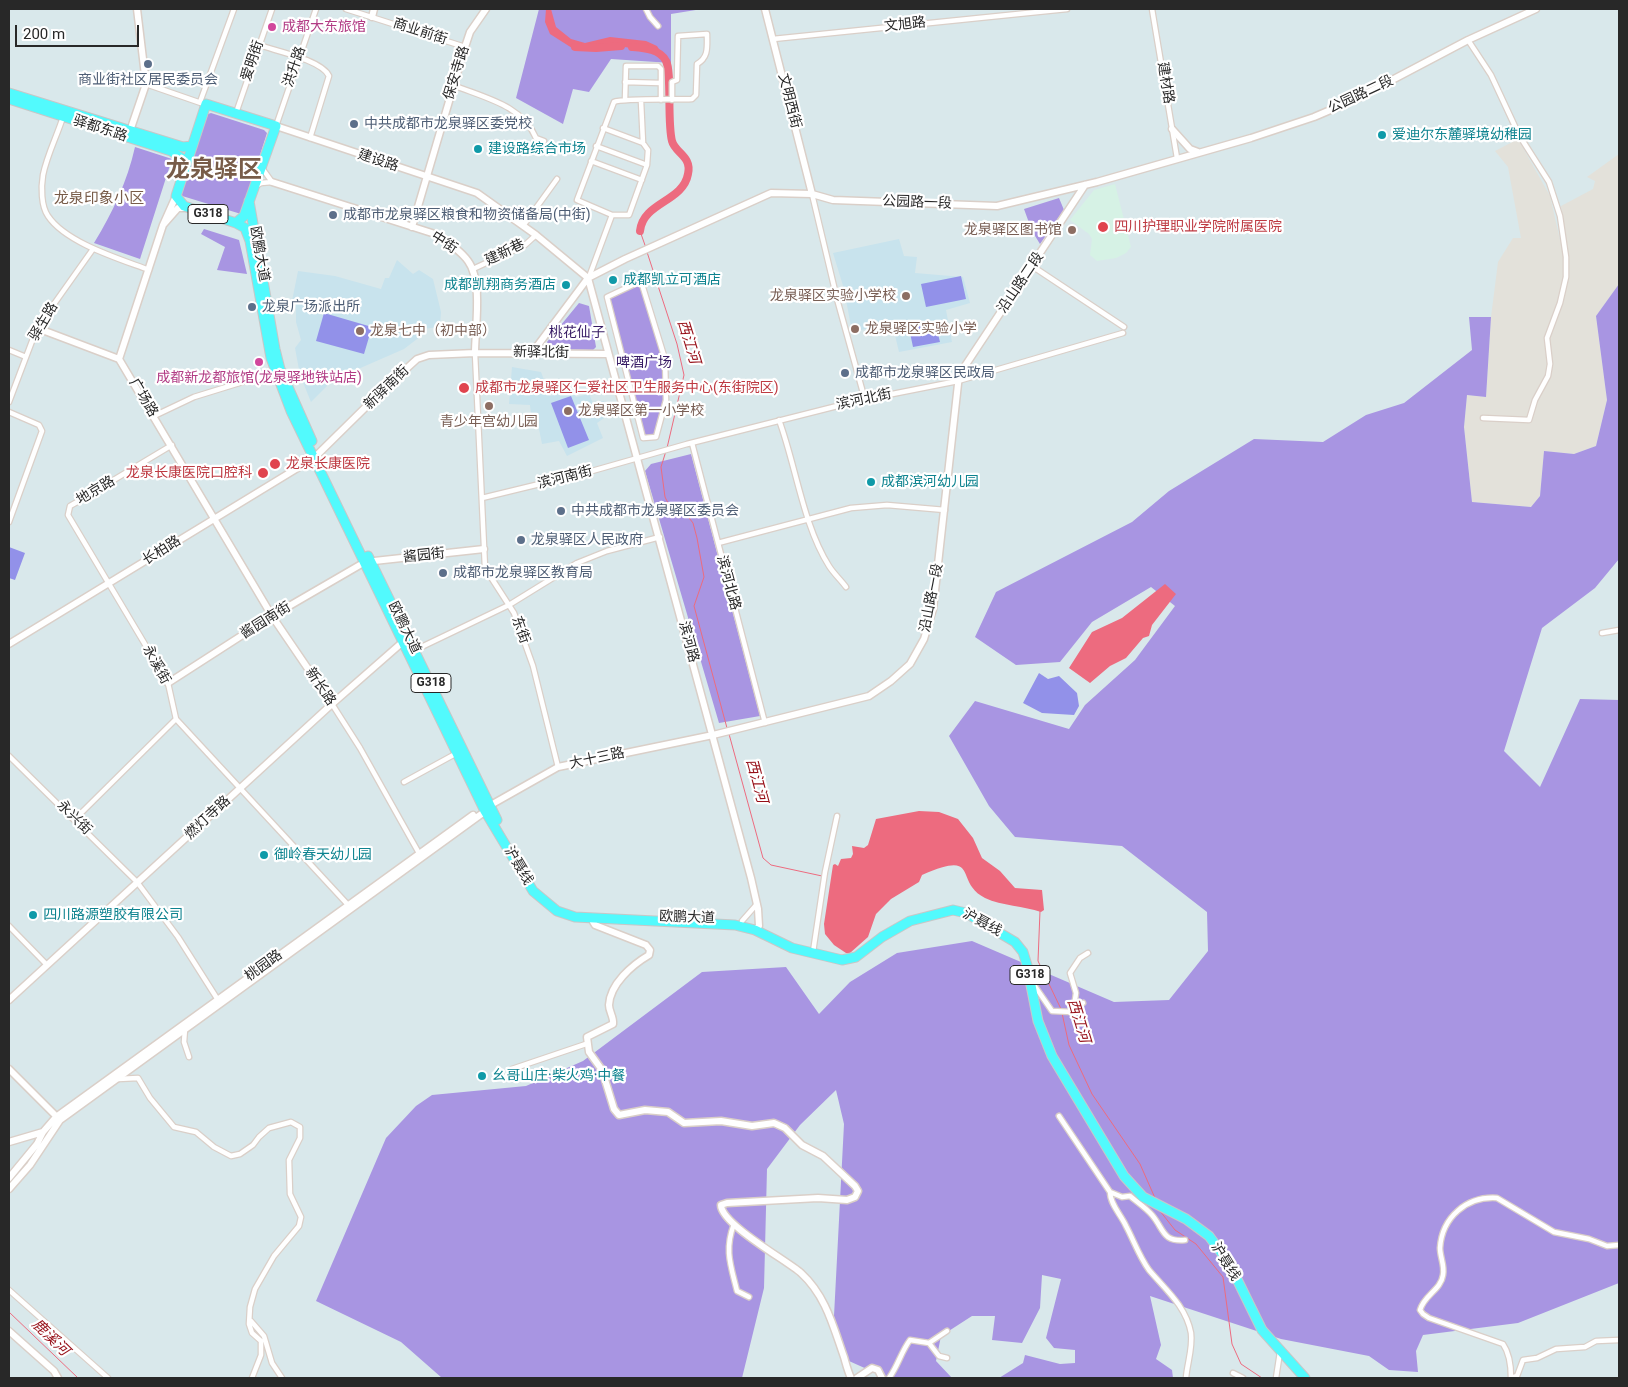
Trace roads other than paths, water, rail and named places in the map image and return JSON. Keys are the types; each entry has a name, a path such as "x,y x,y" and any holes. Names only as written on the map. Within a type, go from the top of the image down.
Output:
{"highway":[{"name":"驿都东路","path":"9,93 182,147 192,146"},
{"name":"驿都东路","path":"9,99 171,151 183,159 186,166"},
{"name":"建设路","path":"203,103 276,126"},
{"name":"G318","path":"203,103 176,196 180,203 190,208 236,223 241,220 249,201 276,126"},
{"name":"欧鹏大道","path":"249,201 280,369 316,456"},
{"name":"欧鹏大道","path":"236,223 245,228 250,241 274,372 487,807"},
{"name":"欧鹏大道","path":"412,651 457,753 487,807 534,885 560,907 591,914 742,921 757,928"},
{"name":"沪聂线","path":"487,807 533,891 548,905 565,915 592,920 735,924 757,928 792,948 811,951 842,960 852,959 910,921 929,915 960,911 977,919 1019,946 1031,980 1038,1020 1052,1056 1124,1176 1137,1192 1198,1228 1220,1249 1262,1330 1305,1378"}],"street":[{"path":"130,131 146,84 137,9"},
{"path":"203,103 234,9"},
{"name":"爱明街","path":"236,113 272,9"},
{"name":"洪升路","path":"276,126 316,9"},
{"name":"商业前街","path":"346,9 465,47"},
{"path":"372,17 374,9"},
{"name":"保安寺路","path":"412,227 470,32 486,9"},
{"path":"646,9 658,26"},
{"name":"文明西街","path":"765,9 812,194"},
{"name":"文旭路","path":"773,39 1067,9"},
{"name":"建材路","path":"1152,9 1177,158"},
{"name":"公园路二段","path":"1177,158 1251,138 1348,103 1425,65 1468,40 1532,10"},
{"path":"641,101 643,143 648,150 647,165 629,215 612,215 577,200 614,102 625,100 641,101 668,100 692,99 696,94 697,64 705,59 707,34 678,36 677,80 672,82 668,100"},
{"path":"1468,40 1491,75 1519,135 1552,189 1560,216 1566,257 1562,292 1547,338 1550,364 1548,376 1535,400 1529,420 1483,418"},
{"path":"259,45 323,67 329,76 310,138"},
{"path":"625,100 626,66 658,66 661,69 660,82 668,100"},
{"path":"625,82 660,82"},
{"name":"建设路","path":"146,84 203,103"},
{"path":"454,85 517,111 531,127 536,138 544,141"},
{"path":"63,117 43,175 42,195 47,216 69,235 93,249 149,270"},
{"name":"建设路","path":"276,126 477,194 536,235 588,278"},
{"path":"603,128 643,143"},
{"path":"1172,129 1190,149 1198,152"},
{"path":"596,146 647,165"},
{"name":"公园路一段","path":"588,278 662,241 770,193 812,194 833,200 997,206 1086,185 1177,158"},
{"path":"591,161 642,180"},
{"path":"252,192 261,183 272,182 261,166"},
{"path":"523,226 557,179"},
{"name":"中街","path":"272,182 399,227 412,227 435,234 468,260 472,269"},
{"name":"沿山路二段","path":"958,381 959,376 1086,185"},
{"path":"812,194 864,400"},
{"path":"37,328 119,358 163,225 176,196"},
{"path":"163,225 178,208 190,208"},
{"path":"532,353 588,278 612,215"},
{"name":"建新巷","path":"472,269 526,245 536,235"},
{"name":"驿生路","path":"9,402 37,328 93,249"},
{"path":"1032,266 1124,327"},
{"path":"472,269 476,283 475,353"},
{"name":"滨河路","path":"588,278 607,354 660,537 757,904 757,928"},
{"path":"640,281 665,359 666,400 656,436 643,438 607,297 640,281"},
{"name":"滨河北街","path":"647,455 864,400 958,381 1123,333"},
{"path":"9,350 26,357"},
{"name":"新驿南街","path":"316,456 417,359 429,355 475,353"},
{"name":"新驿北街","path":"475,353 607,354"},
{"name":"东街","path":"475,353 485,568 509,605 533,666 558,767"},
{"name":"广场路","path":"119,358 215,518"},
{"path":"154,416 194,397 274,372"},
{"name":"沿山路一段","path":"746,726 869,696 891,681 910,664 924,639 933,609 958,381"},
{"path":"9,412 39,425 42,431 9,522"},
{"path":"780,420 810,521 830,567 846,587"},
{"name":"滨河北路","path":"689,444 718,543 765,722"},
{"name":"地京路","path":"109,584 68,515 68,510 77,502 172,445"},
{"name":"滨河南街","path":"482,498 585,473 647,455"},
{"name":"长柏路","path":"9,644 316,456"},
{"path":"718,543 810,521 851,508 887,505 945,510"},
{"name":"新长路","path":"215,518 272,616 360,748 420,856"},
{"path":"412,651 509,605 577,563 607,551 660,537"},
{"name":"酱园街","path":"368,562 484,550"},
{"name":"酱园南街","path":"168,683 272,616 368,562"},
{"name":"永溪街","path":"109,584 168,683 176,719 350,906"},
{"path":"1602,633 1619,630"},
{"name":"燃灯寺路","path":"9,1000 332,704 406,639"},
{"path":"75,819 176,719"},
{"name":"大十三路","path":"487,807 558,767 713,735 746,726"},
{"path":"404,782 457,753"},
{"name":"永兴街","path":"9,756 137,882 178,937 219,1002"},
{"name":"桃园路","path":"9,1178 37,1144 43,1132 57,1120 487,807"},
{"path":"811,951 837,816"},
{"path":"742,921 757,904"},
{"path":"592,920 594,925 646,945 650,950 649,955 631,968 615,986 609,1008 613,1024 587,1037 586,1044 589,1052 602,1070 614,1109 619,1115 646,1110 668,1112 684,1123 721,1121 752,1126 774,1123 784,1128 802,1145 823,1156 849,1179 858,1191 855,1197 847,1200 818,1198 723,1204 721,1208 724,1215 734,1224 796,1269 813,1284 827,1308 851,1378"},
{"path":"9,926 48,965"},
{"path":"1031,980 1044,1003 1052,1011 1072,1012 1076,993 1070,973 1080,958 1088,953"},
{"path":"9,1188 30,1165 57,1120 185,1029 219,1002"},
{"path":"1074,1007 1083,1003"},
{"path":"185,1029 184,1042 190,1057"},
{"path":"512,1069 586,1044"},
{"path":"9,1069 57,1120"},
{"path":"9,1075 57,1120"},
{"path":"114,1079 138,1078 150,1098 174,1127 196,1132 214,1147 231,1156 247,1150 259,1136 278,1124 291,1122 300,1127 300,1138 289,1160 290,1194 301,1217 299,1226 274,1256 255,1289 250,1307 250,1329 261,1341 261,1355 252,1378"},
{"path":"1060,1116 1110,1192 1110,1199 1127,1228 1135,1248 1150,1270 1171,1292 1182,1310 1191,1332 1186,1378"},
{"path":"9,1142 43,1132"},
{"path":"1110,1192 1122,1197 1130,1196 1152,1215 1166,1236 1174,1241 1185,1240"},
{"path":"1619,1244 1607,1246 1589,1239 1554,1232 1497,1198 1469,1203 1454,1213 1448,1222 1440,1249 1444,1274 1441,1282 1422,1303 1420,1310 1429,1318 1503,1344 1510,1363 1511,1378 1517,1376 1523,1360 1537,1358 1556,1349 1586,1348 1596,1341 1619,1340"},
{"path":"1152,1202 1152,1215"},
{"path":"734,1224 727,1247 728,1257 737,1281 737,1291 749,1297"},
{"path":"9,1290 108,1378"},
{"path":"251,1321 264,1336 272,1363 282,1378"},
{"path":"9,1331 54,1371 58,1378"},
{"path":"889,1378 900,1362 904,1349 910,1340 929,1343 947,1331"},
{"path":"929,1343 939,1356 947,1358"},
{"path":"1276,1378 1280,1352"},
{"path":"858,1378 872,1368 878,1370 882,1378"},
{"path":"1233,1373 1243,1378"}],"waterway":[{"name":"西江河","path":"575,47 621,46"},
{"name":"西江河","path":"632,47 656,52 666,61 669,76 672,141 688,163 689,168 685,183 679,191 648,214 643,221 640,231"},
{"name":"西江河","path":"640,231 646,248"},
{"name":"西江河","path":"647,252 677,344 684,375 667,448"},
{"name":"西江河","path":"666,451 661,467 665,497 670,507 686,514 693,523 697,538 704,577 694,606 727,728"},
{"name":"西江河","path":"729,734 763,858 771,865 822,876"},
{"name":"西江河","path":"1040,911 1038,961 1061,1009"},
{"name":"西江河","path":"1062,1013 1069,1045 1092,1094 1140,1164 1155,1198"},
{"name":"西江河","path":"1160,1211 1175,1230 1196,1244 1223,1277 1232,1344 1241,1364 1262,1378"},
{"name":"鹿溪河","path":"9,1312 78,1378"}],"place":[{"name":"成都大东旅馆","path":"272,27"},
{"name":"商业街社区居民委员会","path":"148,64"},
{"name":"中共成都市龙泉驿区委党校","path":"354,124"},
{"name":"爱迪尔东麓驿境幼稚园","path":"1382,135"},
{"name":"建设路综合市场","path":"478,149"},
{"name":"成都市龙泉驿区粮食和物资储备局(中街)","path":"333,215"},
{"name":"四川护理职业学院附属医院","path":"1103,227"},
{"name":"龙泉驿区图书馆","path":"1072,230"},
{"name":"成都凯立可酒店","path":"613,280"},
{"name":"成都凯翔商务酒店","path":"566,285"},
{"name":"龙泉驿区实验小学校","path":"906,296"},
{"name":"龙泉广场派出所","path":"252,307"},
{"name":"龙泉驿区实验小学","path":"855,329"},
{"name":"龙泉七中（初中部）","path":"360,331"},
{"name":"成都新龙都旅馆(龙泉驿地铁站店)","path":"259,362"},
{"name":"成都市龙泉驿区民政局","path":"845,373"},
{"name":"成都市龙泉驿区仁爱社区卫生服务中心(东街院区)","path":"464,388"},
{"name":"青少年宫幼儿园","path":"489,406"},
{"name":"龙泉驿区第一小学校","path":"568,411"},
{"name":"龙泉长康医院","path":"275,464"},
{"name":"龙泉长康医院口腔科","path":"263,473"},
{"name":"成都滨河幼儿园","path":"871,482"},
{"name":"中共成都市龙泉驿区委员会","path":"561,511"},
{"name":"龙泉驿区人民政府","path":"521,540"},
{"name":"成都市龙泉驿区教育局","path":"443,573"},
{"name":"御岭春天幼儿园","path":"264,855"},
{"name":"四川路源塑胶有限公司","path":"33,915"},
{"name":"幺哥山庄·柴火鸡·中餐","path":"482,1076"}],"district":[{"name":"龙泉驿区","path":"214,171"},
{"name":"龙泉印象小区","path":"99,199"}],"park label":[{"name":"桃花仙子","path":"577,333"},
{"name":"啤酒广场","path":"644,363"}]}
